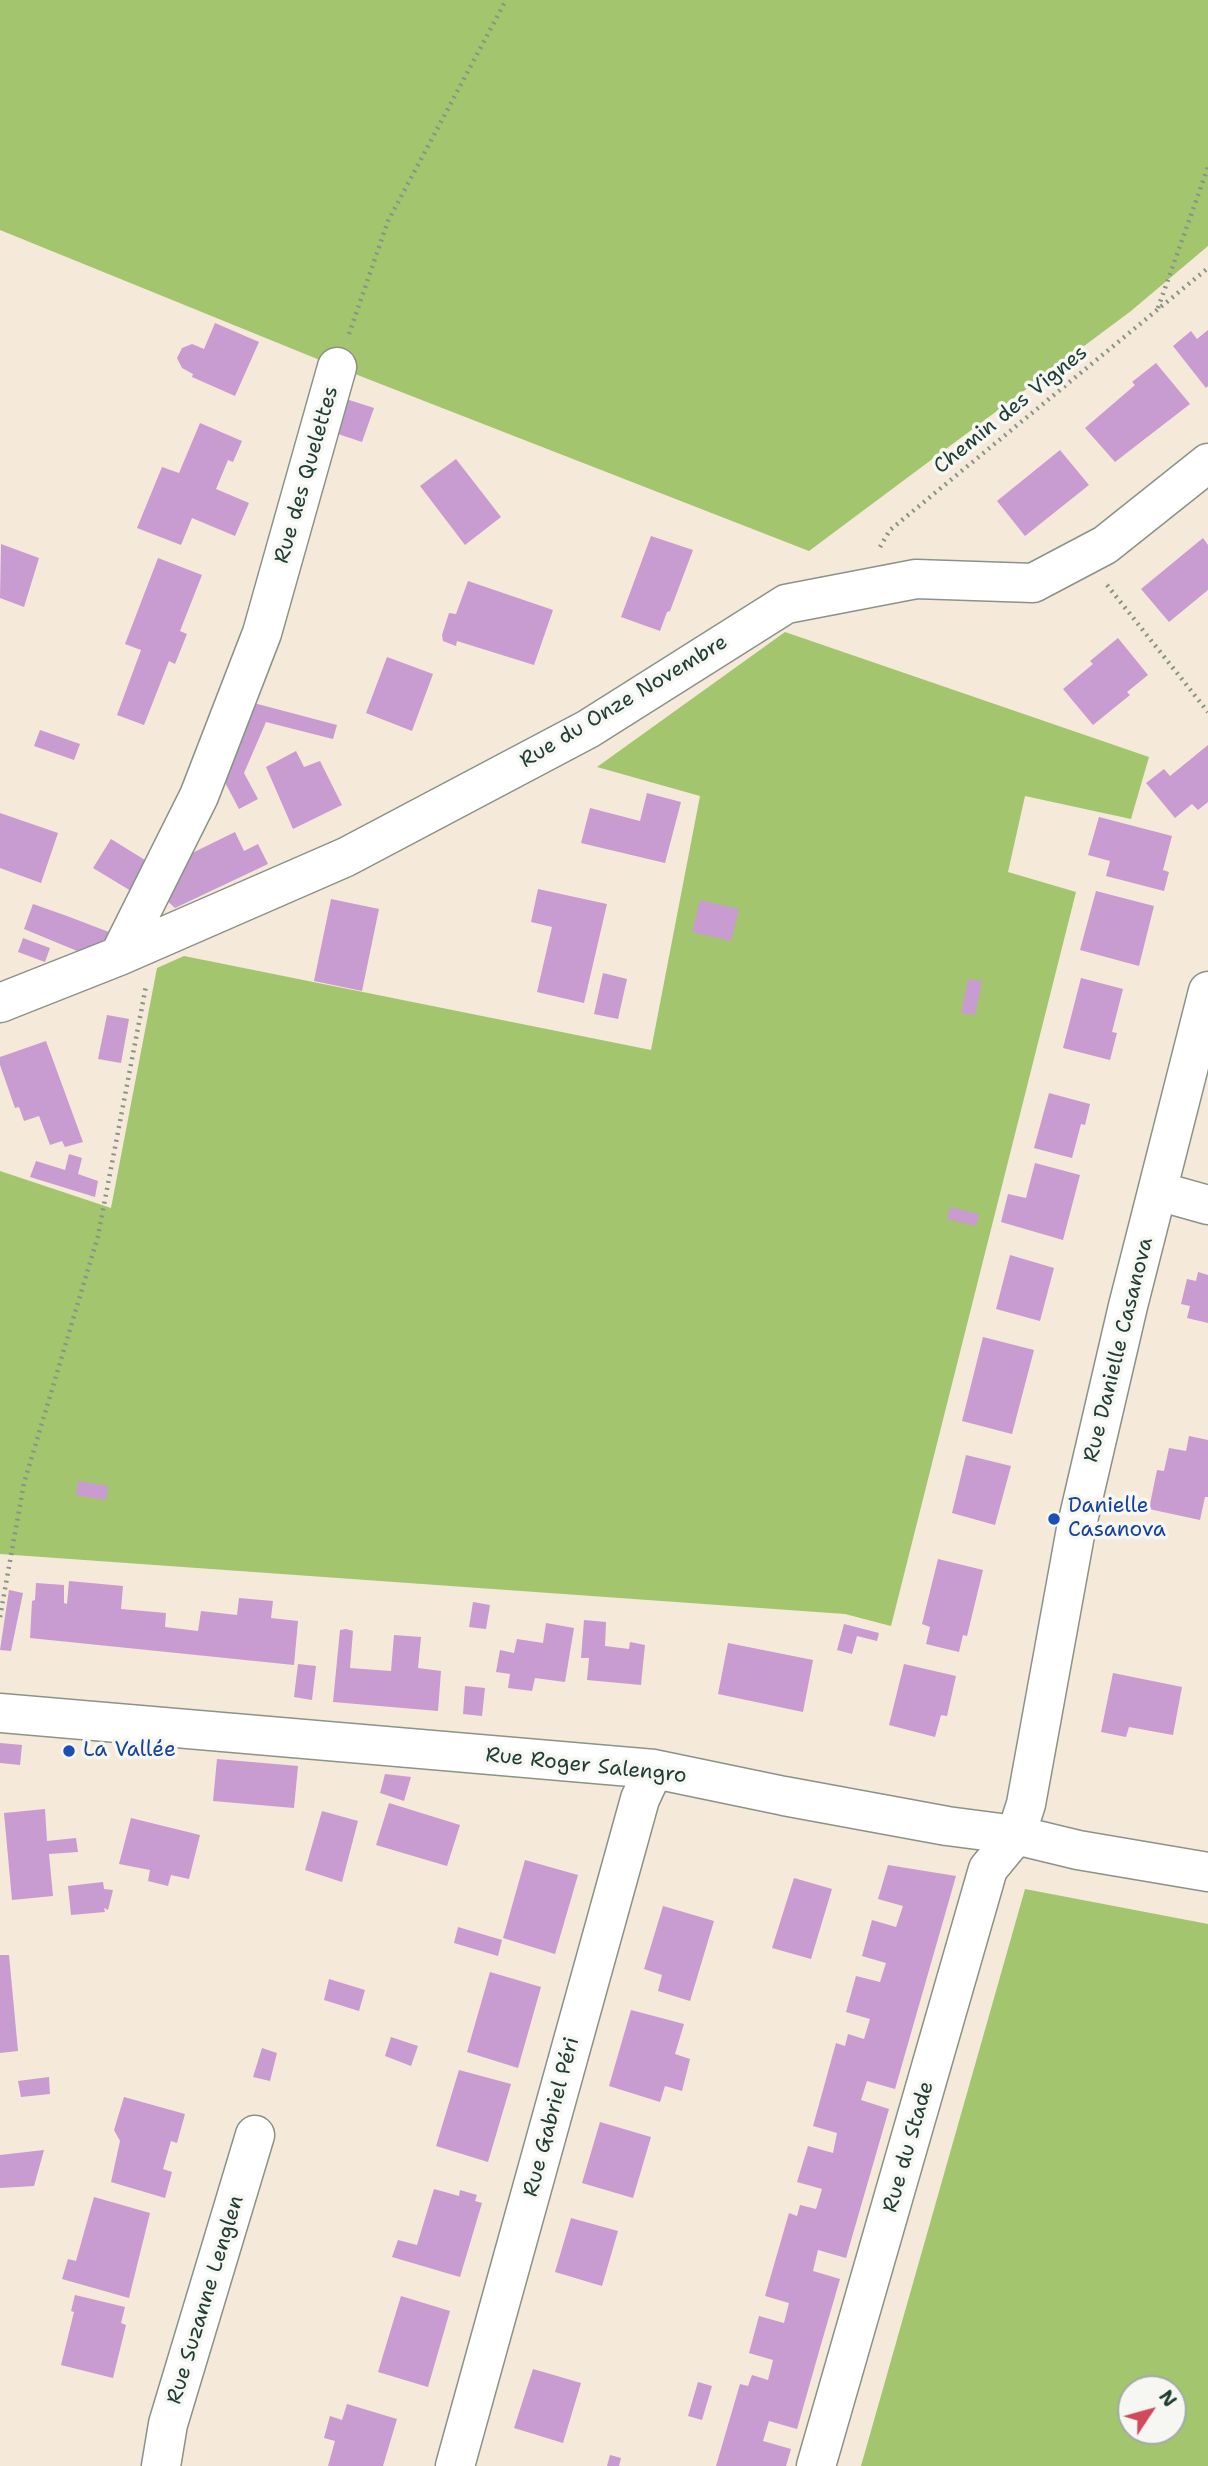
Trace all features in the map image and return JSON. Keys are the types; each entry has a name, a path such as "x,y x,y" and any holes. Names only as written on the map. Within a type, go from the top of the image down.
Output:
{"street":[{"name":"Rue des Quelettes","path":"119,956 199,796 262,634 337,367"},
{"name":"Rue du Onze Novembre","path":"0,1003 119,956 346,857 576,736 786,604 916,579 1033,583 1105,545 1208,463"},
{"name":"Rue Danielle Casanova","path":"1016,1835 1026,1804 1076,1529 1128,1306 1208,991"},
{"path":"1158,1191 1208,1205"},
{"name":"Rue Roger Salengro","path":"0,1713 654,1769 784,1796 947,1826 1016,1835 1078,1850 1208,1872"},
{"name":"Rue Gabriel Péri","path":"455,2466 640,1799 654,1769"},
{"name":"Rue du Stade","path":"816,2466 988,1870 1016,1835"},
{"name":"Rue Suzanne Lenglen","path":"161,2466 168,2424 255,2134"}],"path":[{"name":"Rue des Quelettes","path":"337,367 388,221 506,0"},
{"path":"1157,310 1208,167"},
{"name":"Chemin des Vignes","path":"851,592 890,530 1208,268"},
{"path":"1084,557 1208,712"},
{"path":"0,1617 24,1483 98,1236 155,940"}],"green space":[{"path":"0,0 1208,0 1208,246 1131,311 809,551 337,367 0,230"},
{"path":"785,632 1149,757 1131,819 1025,796 1008,872 1076,892 891,1626 845,1614 0,1554 0,1171 111,1208 157,968 184,956 651,1050 700,796 597,767"},
{"path":"1025,1889 1208,1924 1208,2466 861,2466"}],"building":[{"path":"215,323 259,342 235,396 192,377 193,374 182,368 177,358 182,348 192,344 204,349"},
{"path":"1208,330 1206,388 1173,346 1191,331 1197,339"},
{"path":"1156,363 1190,404 1115,462 1085,428 1135,385 1132,382"},
{"path":"346,399 374,408 362,442 335,433"},
{"path":"200,423 242,441 233,462 228,460 216,489 249,503 235,536 192,518 181,545 137,528 162,467 179,473"},
{"path":"1060,450 1089,485 1025,536 997,501"},
{"path":"456,459 501,517 465,545 420,486"},
{"path":"651,536 693,550 660,631 621,617"},
{"path":"1203,538 1208,545 1208,590 1169,622 1141,589"},
{"path":"1,544 39,558 24,607 0,598"},
{"path":"158,558 202,575 180,631 187,634 175,664 169,661 144,725 117,715 141,650 125,644"},
{"path":"468,581 553,610 534,665 457,641 456,646 443,641 442,635 449,613 456,614"},
{"path":"1118,638 1148,675 1127,692 1130,695 1093,725 1063,689 1093,664 1090,661"},
{"path":"387,657 433,674 412,731 366,713"},
{"path":"250,702 337,725 333,739 266,722 244,773 258,799 239,809 220,773"},
{"path":"40,730 80,744 74,760 34,746"},
{"path":"1208,745 1208,802 1198,810 1192,804 1175,818 1146,783 1164,769 1170,776"},
{"path":"296,751 304,767 320,761 342,805 293,829 266,767"},
{"path":"647,793 681,802 665,863 581,843 590,808 640,821"},
{"path":"0,813 58,833 41,883 0,868"},
{"path":"1099,817 1172,836 1163,870 1169,872 1164,891 1106,876 1110,861 1088,855"},
{"path":"235,832 244,851 258,844 268,864 175,908 162,896 180,859"},
{"path":"111,839 153,865 136,894 93,868"},
{"path":"538,889 607,904 584,1003 537,992 552,927 531,922"},
{"path":"1096,891 1154,906 1139,966 1080,950"},
{"path":"331,899 379,909 362,991 314,981"},
{"path":"700,900 739,909 731,941 692,932"},
{"path":"33,904 114,934 82,953 24,929"},
{"path":"23,938 50,948 45,962 18,952"},
{"path":"603,973 627,979 618,1019 594,1014"},
{"path":"1081,978 1123,989 1112,1032 1117,1033 1110,1060 1063,1048"},
{"path":"968,979 982,981 975,1015 961,1013"},
{"path":"107,1015 129,1019 121,1063 98,1059"},
{"path":"46,1041 83,1142 65,1147 62,1141 50,1145 39,1116 24,1121 19,1107 15,1108 0,1065 0,1057"},
{"path":"1049,1093 1090,1104 1085,1125 1081,1124 1072,1158 1034,1148"},
{"path":"69,1154 82,1158 78,1174 98,1181 95,1197 30,1177 36,1161 65,1170"},
{"path":"1035,1163 1080,1175 1063,1240 1001,1222 1008,1194 1026,1198"},
{"path":"950,1207 979,1214 976,1226 947,1219"},
{"path":"1010,1255 1054,1268 1040,1321 996,1309"},
{"path":"1198,1272 1208,1275 1208,1323 1187,1318 1190,1306 1181,1304 1187,1279 1196,1281"},
{"path":"983,1337 1034,1350 1012,1434 962,1421"},
{"path":"1189,1436 1208,1440 1208,1497 1205,1497 1200,1520 1149,1509 1157,1470 1164,1471 1169,1448 1186,1451"},
{"path":"966,1455 1011,1466 995,1525 952,1513"},
{"path":"78,1481 108,1486 106,1500 76,1495"},
{"path":"938,1559 983,1570 967,1636 963,1635 959,1652 926,1644 930,1627 922,1624"},
{"path":"69,1581 123,1586 121,1609 166,1613 165,1627 198,1631 201,1611 237,1615 239,1598 273,1601 271,1618 298,1621 294,1665 30,1638 36,1583 64,1585 64,1603 67,1604"},
{"path":"9,1590 23,1593 11,1651 0,1650"},
{"path":"473,1602 490,1605 486,1629 469,1627"},
{"path":"584,1620 606,1622 605,1646 629,1649 630,1642 645,1645 641,1685 587,1680 589,1658 581,1658"},
{"path":"546,1623 574,1628 565,1682 535,1678 532,1691 508,1688 510,1674 496,1672 500,1650 514,1653 517,1639 543,1643"},
{"path":"844,1624 879,1633 877,1641 857,1636 852,1654 837,1650"},
{"path":"340,1630 353,1631 350,1668 391,1671 394,1635 421,1637 418,1668 441,1671 438,1711 333,1702"},
{"path":"728,1643 813,1660 803,1712 718,1694"},
{"path":"298,1664 316,1666 312,1700 294,1697"},
{"path":"904,1664 956,1676 947,1716 941,1715 935,1737 889,1725"},
{"path":"1113,1673 1182,1687 1173,1735 1129,1727 1126,1737 1101,1732"},
{"path":"465,1686 485,1688 482,1716 463,1714"},
{"path":"0,1743 22,1745 20,1765 0,1763"},
{"path":"217,1759 298,1766 294,1808 213,1801"},
{"path":"385,1774 411,1777 404,1801 380,1793"},
{"path":"389,1803 460,1825 447,1866 376,1845"},
{"path":"45,1809 47,1841 76,1838 78,1852 49,1854 53,1896 12,1900 4,1813"},
{"path":"322,1811 358,1821 342,1882 305,1870"},
{"path":"131,1818 200,1835 189,1879 171,1875 168,1886 148,1881 150,1870 119,1864"},
{"path":"525,1860 578,1875 555,1954 503,1938"},
{"path":"888,1865 956,1876 895,2089 867,2081 861,2100 889,2109 846,2258 818,2250 813,2271 840,2279 797,2429 769,2421 763,2441 791,2449 786,2466 716,2466 740,2384 748,2386 752,2375 768,2380 773,2360 749,2353 759,2316 784,2323 789,2303 765,2296 789,2213 797,2216 800,2205 816,2209 822,2189 797,2182 808,2146 833,2153 837,2133 813,2126 836,2043 845,2046 848,2034 864,2039 870,2019 846,2012 856,1976 880,1982 886,1963 862,1956 872,1920 896,1927 903,1906 878,1899"},
{"path":"794,1878 832,1889 811,1959 772,1948"},
{"path":"103,1882 104,1889 113,1890 108,1910 104,1908 105,1912 71,1915 68,1886"},
{"path":"663,1906 714,1921 690,2001 658,1991 662,1975 644,1969"},
{"path":"458,1927 502,1940 498,1956 454,1943"},
{"path":"0,1955 9,1955 18,2051 0,2053"},
{"path":"490,1972 541,1987 518,2068 467,2052"},
{"path":"329,1979 365,1990 359,2011 324,2000"},
{"path":"631,2010 684,2024 675,2054 690,2059 682,2091 665,2086 660,2102 609,2086"},
{"path":"391,2037 418,2046 411,2066 385,2056"},
{"path":"262,2048 277,2053 270,2081 253,2077"},
{"path":"459,2070 511,2084 488,2162 436,2146"},
{"path":"49,2077 50,2094 21,2097 18,2081"},
{"path":"124,2097 185,2114 177,2143 171,2141 163,2169 172,2172 165,2198 111,2182 120,2141 114,2130"},
{"path":"600,2122 651,2137 633,2198 582,2183"},
{"path":"44,2150 34,2186 0,2188 0,2155"},
{"path":"434,2189 459,2196 460,2190 477,2195 475,2201 482,2203 460,2277 392,2257 398,2240 417,2245"},
{"path":"94,2197 150,2213 129,2298 62,2279 68,2259 76,2261"},
{"path":"571,2218 618,2231 602,2286 555,2272"},
{"path":"75,2295 125,2307 121,2323 126,2325 113,2378 61,2365 74,2312 71,2311"},
{"path":"401,2296 450,2311 428,2387 378,2372"},
{"path":"533,2369 581,2383 563,2443 514,2428"},
{"path":"698,2382 712,2386 702,2420 688,2416"},
{"path":"347,2404 397,2419 383,2466 328,2466 335,2441 324,2438 330,2416 342,2420"},
{"path":"610,2455 621,2458 619,2466 607,2466"}],"place":[{"name":"Danielle Casanova","path":"1054,1519"},
{"name":"La Vallée","path":"69,1751"}]}
